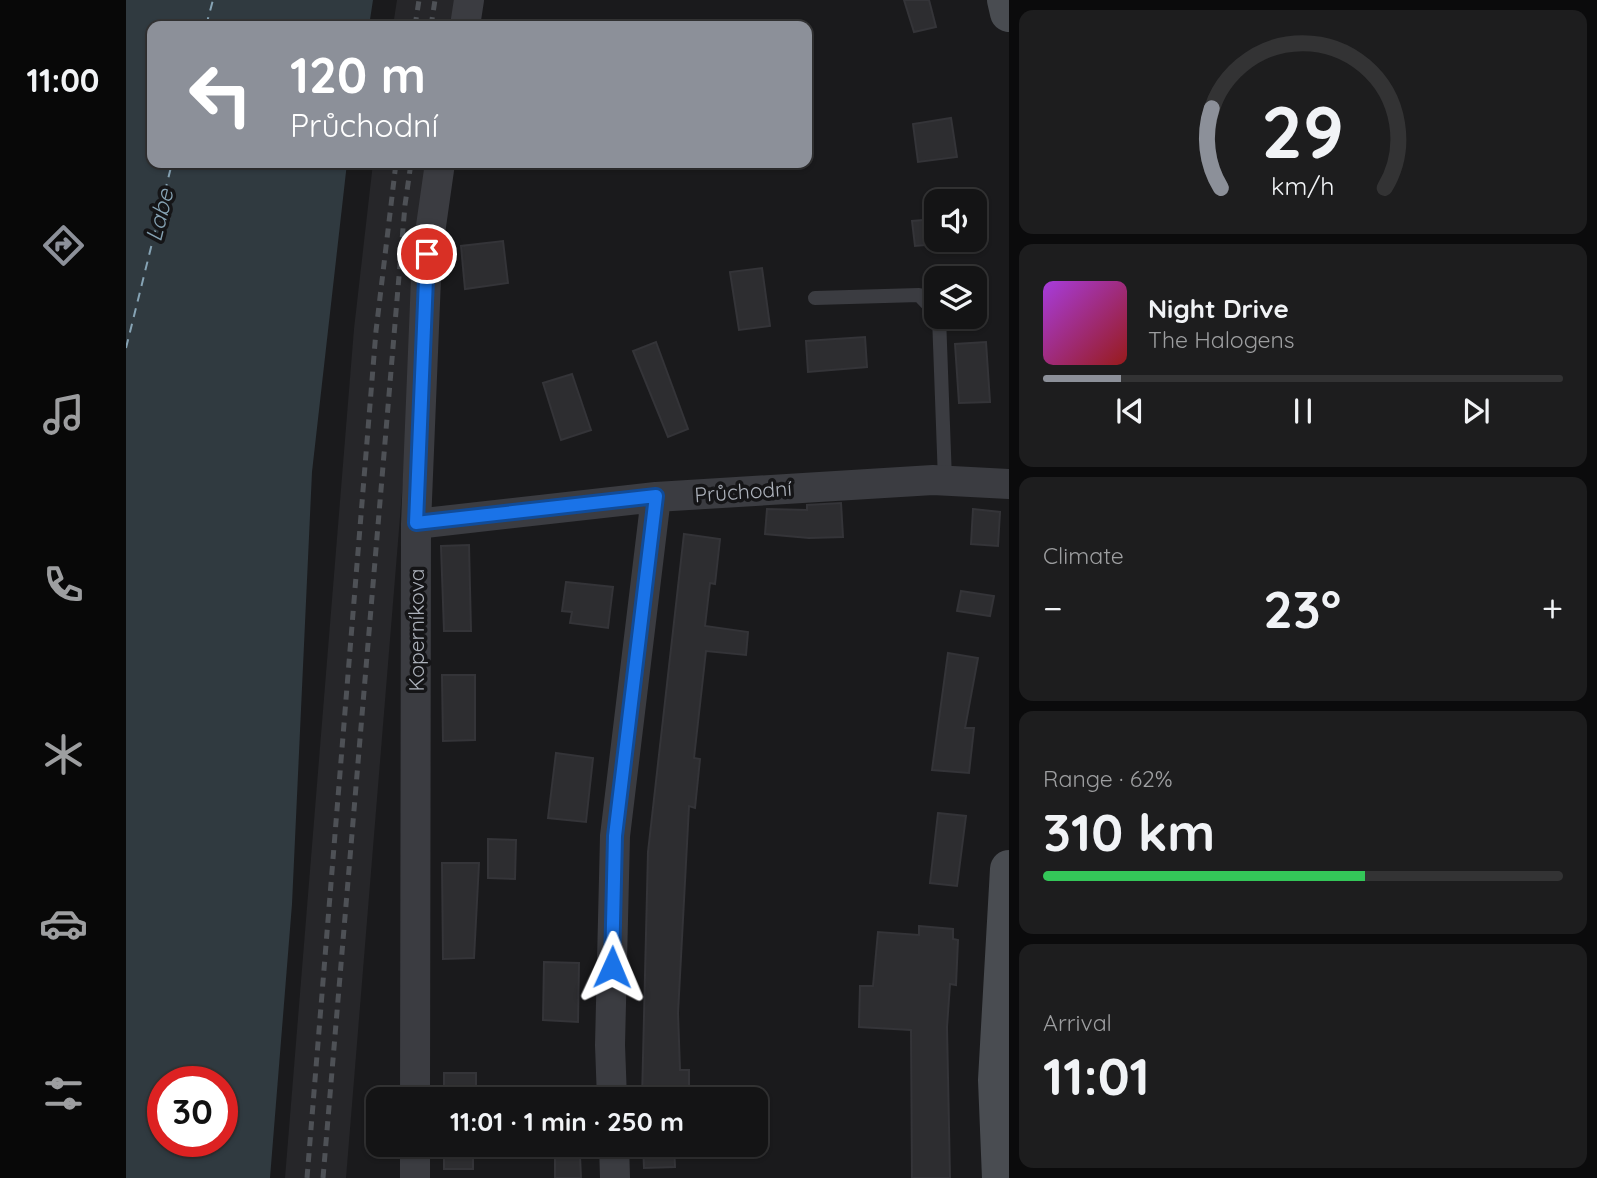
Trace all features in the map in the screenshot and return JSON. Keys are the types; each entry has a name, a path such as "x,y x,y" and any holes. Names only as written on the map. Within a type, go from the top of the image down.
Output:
{"main road":[{"path":"1006,0 1009,13"},
{"path":"1000,1178 997,1080 1008,892"}],"street":[{"path":"466,21 469,0"},
{"name":"Koperníkova","path":"415,1087 416,523 427,254 439,168"},
{"name":"Průchodní","path":"416,523 656,496 945,480 1009,484"},
{"path":"612,1087 610,1045 615,836 656,496"},
{"path":"415,1157 415,1178"},
{"path":"614,1157 615,1178"}],"lane":[{"path":"815,298 919,295 924,300"},
{"path":"939,329 945,480"}],"shaded area":[{"path":"397,0 458,0 455,21 394,21"},
{"path":"372,168 434,168 405,456 346,1178 285,1178 354,329"}],"water":[{"name":"Labe","path":"126,0 373,0 370,21 147,21 147,168 346,168 312,472 292,904 270,1178 126,1178"}],"building":[{"path":"904,0 929,0 936,27 914,32"},
{"path":"951,118 957,157 918,162 913,124"},
{"path":"924,220 924,245 915,246 912,221"},
{"path":"503,241 508,283 465,289 461,246"},
{"path":"762,268 770,326 739,330 730,272"},
{"path":"865,337 867,367 808,372 806,341"},
{"path":"656,342 688,429 668,437 633,351"},
{"path":"986,342 990,402 959,403 955,344"},
{"path":"572,374 591,430 561,440 543,383"},
{"path":"841,503 843,537 809,538 765,534 767,509 807,510 807,505"},
{"path":"973,509 1000,512 998,546 971,544"},
{"path":"684,534 720,539 715,584 710,583 705,626 748,632 746,655 706,651 694,758 700,759 695,808 689,806 678,1013 680,1070 689,1070 689,1087 642,1087 648,852"},
{"path":"469,545 471,631 444,631 441,546"},
{"path":"566,582 613,587 608,628 570,623 572,612 562,611"},
{"path":"961,591 994,596 990,616 957,611"},
{"path":"948,653 978,658 965,728 974,728 969,773 932,770"},
{"path":"442,675 475,675 475,740 443,741"},
{"path":"556,753 593,758 586,822 548,818"},
{"path":"938,813 966,816 957,886 930,883"},
{"path":"488,839 516,840 515,879 488,878"},
{"path":"442,863 479,863 474,958 443,959"},
{"path":"919,926 953,929 953,939 958,940 956,985 950,984 947,1027 950,1178 912,1178 911,1030 859,1027 860,986 873,986 878,932 919,935"},
{"path":"544,962 579,963 578,1022 543,1020"},
{"path":"444,1073 476,1073 476,1087 444,1087"},
{"path":"444,1157 473,1157 473,1169 444,1169"},
{"path":"555,1157 580,1157 581,1178 555,1178"},
{"path":"644,1157 675,1157 675,1167 644,1168"}],"ferry route":[{"path":"207,21 213,0"},
{"path":"126,348 171,168"}],"railway":[{"path":"416,21 419,0"},
{"path":"432,21 435,0"},
{"path":"307,1178 376,331 395,168"},
{"path":"323,1178 410,168"}],"route":[{"path":"427,254 416,523 656,496 615,836 612,967"}]}
